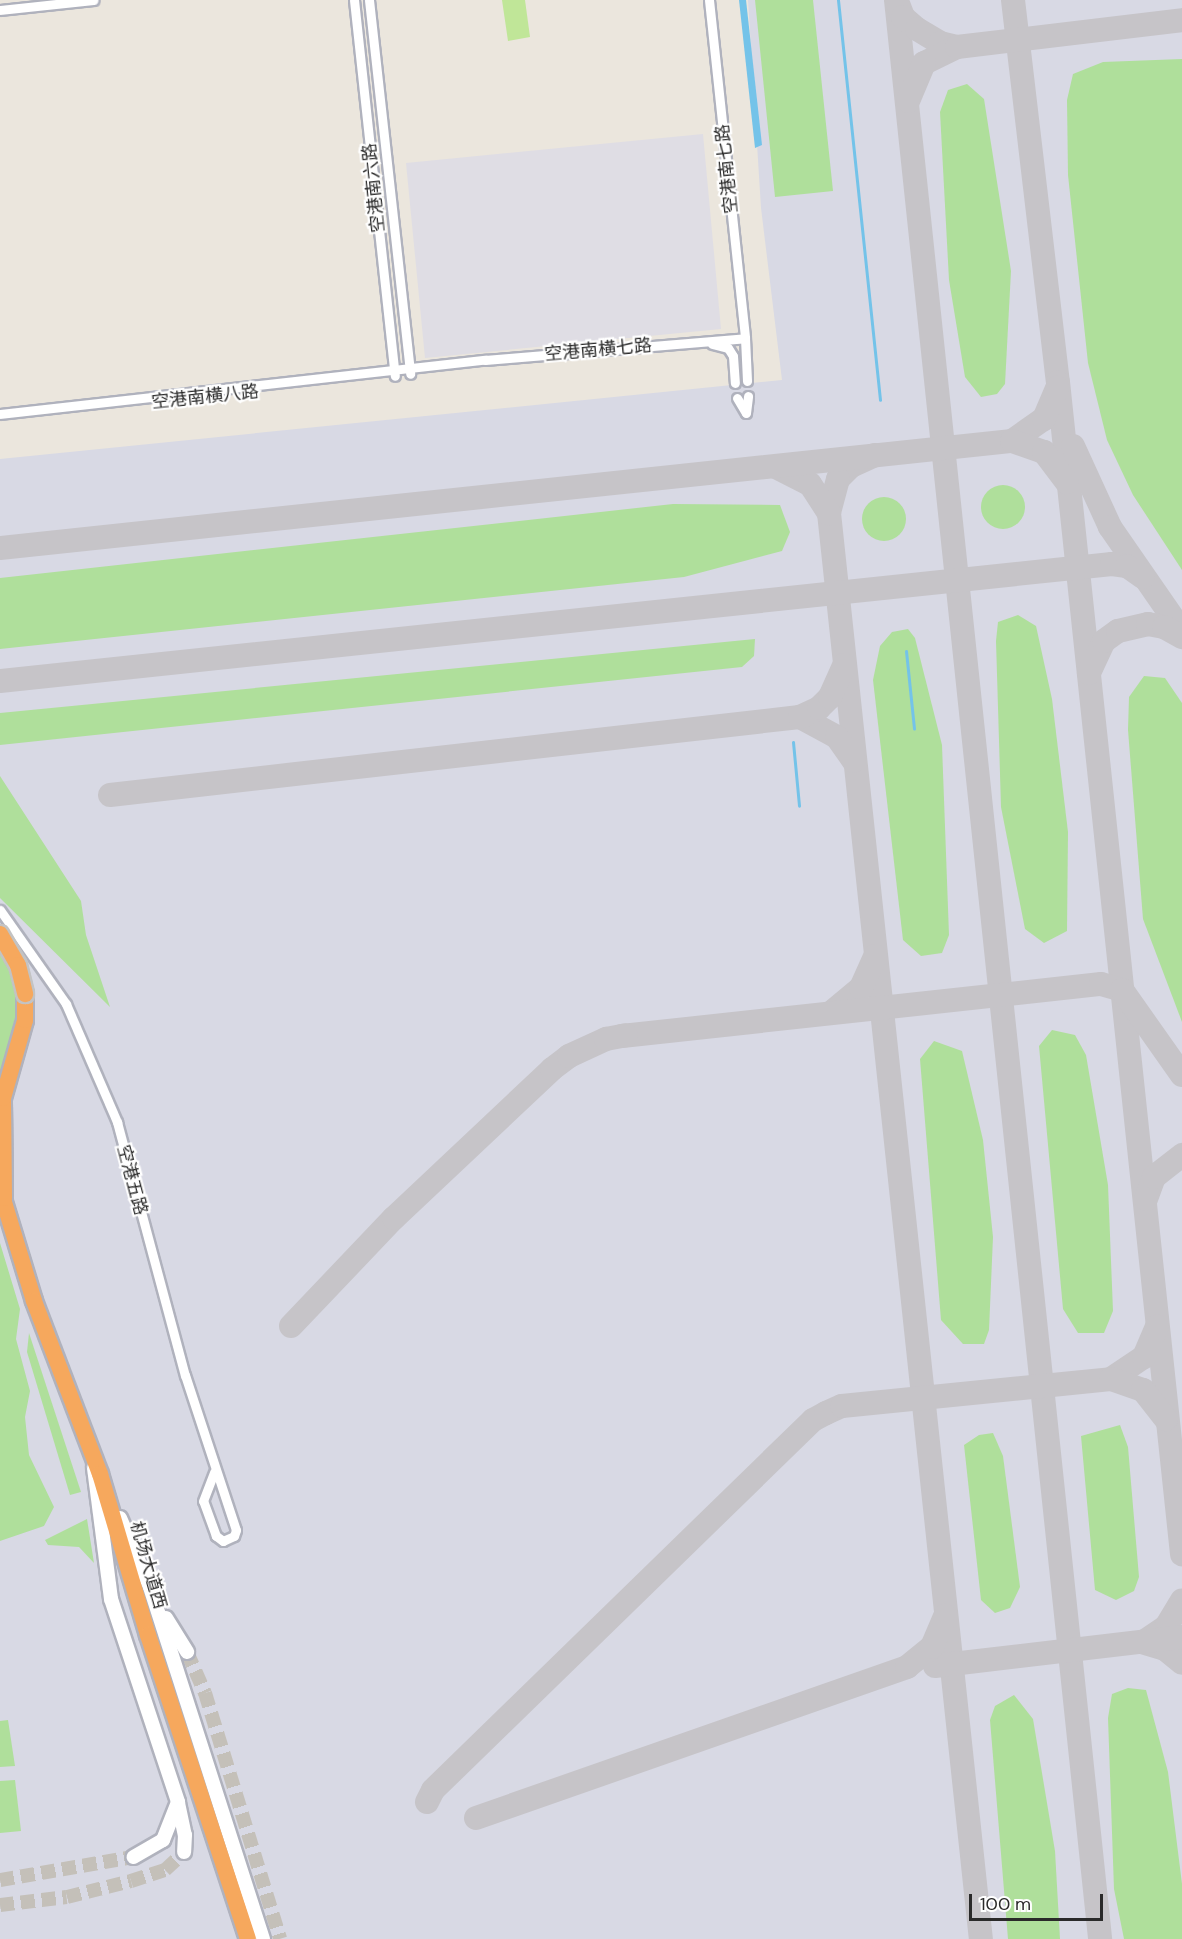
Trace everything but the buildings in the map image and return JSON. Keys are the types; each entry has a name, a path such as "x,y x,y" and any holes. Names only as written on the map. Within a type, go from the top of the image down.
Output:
{"highway":[{"name":"机场大道西","path":"0,935 18,965 25,994 26,1020 3,1098 2,1197 34,1301 100,1474 248,1939"}],"main road":[{"path":"92,1451 111,1599 178,1802 185,1835 184,1851"},
{"path":"100,1474 150,1587 187,1652"},
{"path":"150,1587 263,1939"},
{"path":"133,1857 164,1840 178,1802"}],"street":[{"path":"0,10 93,0"},
{"name":"空港南六路","path":"354,0 394,373"},
{"name":"空港南六路","path":"369,0 409,372"},
{"name":"空港南七路","path":"709,0 745,338"},
{"path":"745,338 747,381"},
{"name":"空港南横七路","path":"409,372 745,338"},
{"name":"空港南横七路","path":"409,372 721,344 733,356 735,383"},
{"name":"空港南横八路","path":"0,414 409,372"},
{"name":"空港南横八路","path":"0,419 394,373"},
{"path":"737,398 746,413 748,396"},
{"name":"空港五路","path":"0,910 21,935 66,1004 117,1122 214,1472 236,1530 234,1536 224,1541 216,1536 203,1501 214,1472"},
{"path":"0,935 21,935"}],"shaded area":[{"path":"748,0 1182,0 1182,1939 0,1939 0,459 782,380 761,208"},
{"path":"703,134 721,329 425,358 406,163"}],"green space":[{"path":"502,0 525,0 530,37 508,41"},
{"path":"755,0 813,0 833,191 775,197"},
{"path":"1182,59 1182,570 1133,495 1107,440 1088,363 1068,175 1067,100 1073,74 1103,62"},
{"path":"967,84 984,99 1011,271 1005,384 997,394 981,397 965,377 949,280 940,112 948,90"},
{"path":"1003,485 1019,491 1025,507 1019,523 1003,529 987,523 981,507 987,491"},
{"path":"884,497 899,504 906,519 899,534 884,541 869,534 862,519 869,504"},
{"path":"673,504 780,505 790,532 782,551 684,577 0,649 0,578"},
{"path":"1018,615 1036,626 1052,699 1068,832 1067,931 1044,943 1025,929 1001,807 996,641 998,622"},
{"path":"908,629 915,638 942,745 949,935 942,953 921,956 903,940 873,680 880,646 892,632"},
{"path":"755,639 754,656 742,667 0,745 0,713"},
{"path":"1144,676 1165,678 1182,703 1182,1022 1143,919 1128,730 1129,697"},
{"path":"0,776 81,901 86,935 110,1007 0,898"},
{"path":"0,944 18,985 18,1006 0,1080"},
{"path":"1052,1030 1075,1035 1086,1055 1108,1185 1113,1311 1104,1333 1078,1333 1063,1309 1039,1046"},
{"path":"934,1041 962,1051 983,1140 993,1237 989,1330 984,1344 963,1344 941,1320 920,1059"},
{"path":"0,1243 20,1309 16,1339 30,1391 25,1417 29,1455 54,1507 44,1526 0,1541"},
{"path":"29,1333 81,1492 70,1495 27,1352"},
{"path":"1120,1425 1128,1447 1139,1577 1134,1591 1116,1600 1095,1590 1081,1436"},
{"path":"993,1433 1003,1456 1020,1587 1010,1608 995,1613 981,1600 964,1445 979,1435"},
{"path":"87,1519 94,1563 79,1547 48,1545 45,1540"},
{"path":"1128,1688 1146,1690 1168,1772 1182,1884 1182,1939 1124,1939 1114,1889 1108,1718 1112,1694"},
{"path":"1014,1695 1033,1719 1055,1851 1060,1939 1008,1939 990,1720 995,1706"},
{"path":"8,1720 15,1766 0,1767 0,1721"},
{"path":"15,1780 21,1831 0,1833 0,1781"}],"water":[{"path":"739,0 746,0 762,145 755,148"}],"waterway":[{"path":"838,0 880,400"},
{"path":"906,651 914,729"},
{"path":"793,742 799,806"}],"taxiway":[{"path":"896,0 1100,1939"},
{"path":"1013,0 1058,382 1182,1554"},
{"path":"897,1 903,17 917,29 940,43 957,47 924,63 908,101"},
{"path":"957,47 1182,20"},
{"path":"1012,441 1044,419 1057,388"},
{"path":"0,548 1012,441 1044,452 1067,482"},
{"path":"1073,446 1110,527 1182,631"},
{"path":"875,455 851,466 838,479 829,513 981,1939"},
{"path":"776,467 810,484 829,513"},
{"path":"0,681 1112,564 1127,566 1143,577"},
{"path":"1089,673 1104,641 1118,631 1148,624 1164,627 1182,637"},
{"path":"110,795 800,717 819,708 830,697 844,665"},
{"path":"800,717 837,737 854,761"},
{"path":"832,1012 861,988 875,956"},
{"path":"622,1036 1101,984 1122,990 1182,1075"},
{"path":"291,1326 394,1218 552,1069 569,1056 606,1039 626,1035"},
{"path":"1146,1199 1154,1177 1182,1155"},
{"path":"1111,1379 1144,1357 1157,1327"},
{"path":"427,1802 433,1790 813,1420 826,1413 842,1406 1111,1379 1143,1390 1166,1419"},
{"path":"1145,1641 1166,1627 1182,1600"},
{"path":"476,1818 907,1667 932,1647 945,1616"},
{"path":"935,1666 1182,1637"},
{"path":"1145,1643 1165,1649 1182,1663"}],"tunnel":[{"path":"187,1652 205,1693 280,1939"},
{"path":"0,1905 67,1897 131,1881 165,1870 184,1852"},
{"path":"0,1880 133,1857"}]}
